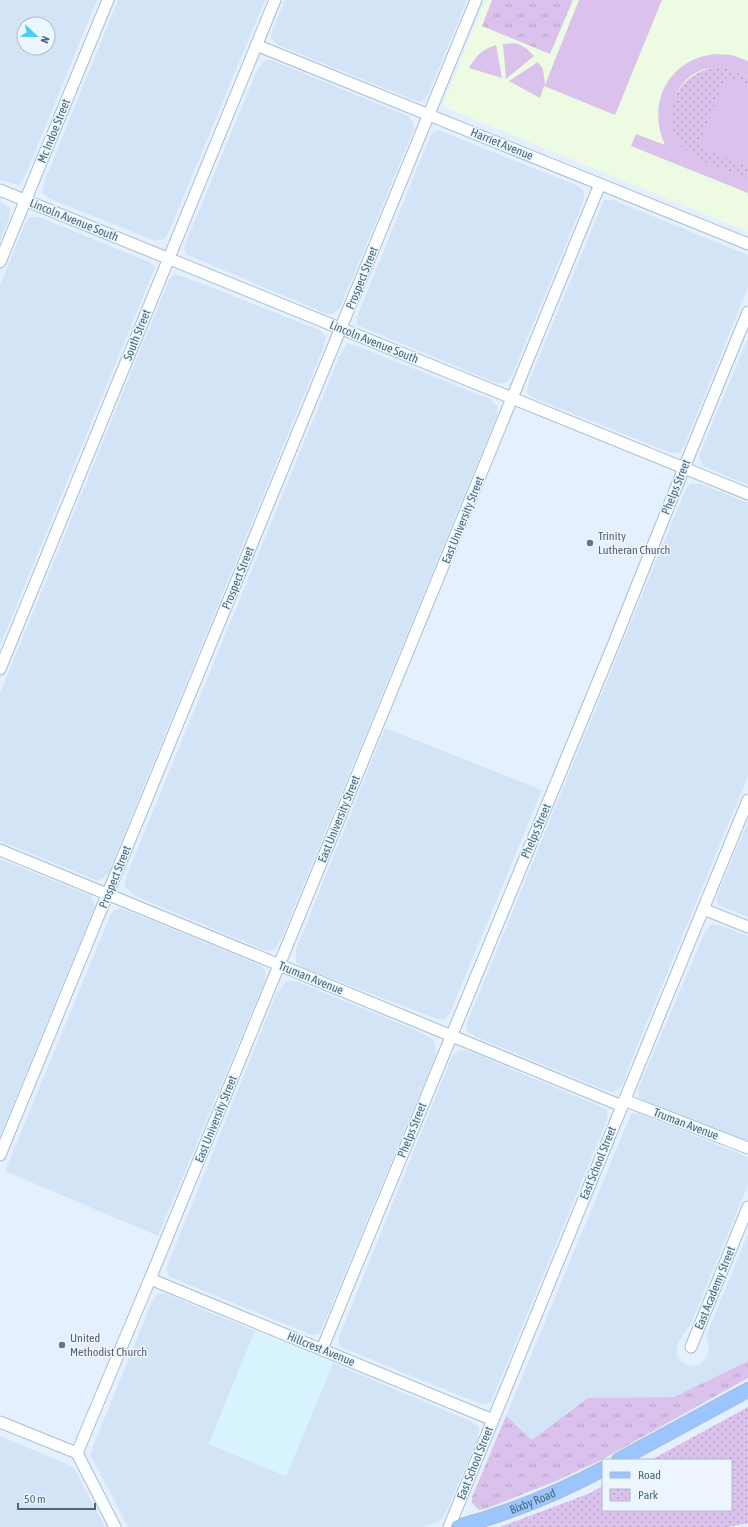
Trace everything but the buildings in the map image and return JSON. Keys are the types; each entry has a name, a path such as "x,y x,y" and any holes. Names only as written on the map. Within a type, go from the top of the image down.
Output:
{"main road":[{"path":"621,1459 748,1390"},
{"name":"Bixby Road","path":"458,1527 531,1502 602,1470"}],"street":[{"name":"Mc Indoe Street","path":"0,262 108,0"},
{"name":"South Street","path":"0,669 275,0"},
{"name":"Prospect Street","path":"0,1155 476,0"},
{"name":"Harriet Avenue","path":"256,45 748,244"},
{"name":"East University Street","path":"76,1454 150,1279 600,184"},
{"name":"Lincoln Avenue South","path":"0,190 748,494"},
{"name":"Phelps Street","path":"322,1349 614,643 748,312"},
{"name":"East School Street","path":"449,1527 748,800"},
{"name":"Truman Avenue","path":"0,850 451,1035 623,1103 748,1148"},
{"path":"703,909 748,927"},
{"name":"East Academy Street","path":"691,1347 748,1206"},
{"name":"Hillcrest Avenue","path":"150,1279 493,1420"},
{"path":"0,1422 76,1454 115,1527"}],"shaded area":[{"path":"0,0 97,0 26,174 19,185 0,180"},
{"path":"118,0 265,0 173,222 165,239 155,241 48,198 42,192 45,180"},
{"path":"285,0 467,0 428,94 421,102 278,45 271,38 272,31"},
{"path":"486,0 748,0 748,232 445,107 444,101"},
{"path":"265,60 271,60 408,116 413,122 414,129 340,308 334,313 327,314 195,258 186,254 184,247 257,70"},
{"path":"438,130 576,185 584,191 584,200 513,373 507,382 499,384 357,325 357,317 431,134"},
{"path":"604,200 613,200 748,255 748,287 685,444 679,453 669,452 534,398 527,393 529,381"},
{"path":"0,201 10,208 9,218 0,241"},
{"path":"30,217 39,217 149,262 155,267 0,646 0,285 25,224"},
{"path":"174,274 319,330 326,336 324,346 108,874 98,881 0,841 0,693 169,280"},
{"path":"748,338 748,485 705,467 700,460 700,453"},
{"path":"347,344 357,346 490,399 497,406 497,416 282,937 274,950 266,951 135,896 124,886 128,872 339,357"},
{"path":"690,484 701,484 748,503 748,776 629,1066 623,1085 614,1092 602,1089 476,1037 467,1031 467,1023 684,493"},
{"path":"385,728 542,790 450,1013 445,1019 437,1019 304,968 296,962 296,950"},
{"path":"748,821 748,917 718,905 716,898"},
{"path":"0,859 91,896 95,906 0,1136"},
{"path":"121,908 262,966 265,971 265,980 158,1236 5,1171 110,916 113,911"},
{"path":"711,925 719,925 748,936 748,1142 644,1102 638,1097 638,1089 706,930"},
{"path":"287,981 298,982 418,1031 434,1040 436,1055 320,1333 312,1335 170,1277 166,1269 277,992"},
{"path":"459,1050 466,1050 608,1111 607,1120 491,1402 483,1405 343,1348 339,1344 339,1337 452,1056"},
{"path":"638,1113 748,1157 748,1185 690,1326 678,1342 676,1354 682,1362 690,1366 699,1365 707,1357 709,1348 706,1336 748,1234 748,1361 674,1397 588,1398 532,1440 506,1416 631,1114"},
{"path":"158,1294 166,1294 255,1331 209,1444 286,1476 333,1363 470,1421 479,1427 478,1438 447,1510 441,1520 424,1527 128,1527 90,1454 152,1301"},
{"path":"255,1331 333,1363 286,1476 209,1444"},
{"path":"0,1436 74,1468 105,1527 0,1527"}],"green space":[{"path":"492,0 573,0 550,54 482,26"},
{"path":"579,0 662,0 615,115 544,86 540,98 509,81 538,62 543,69 545,85"},
{"path":"516,43 526,48 534,56 506,79 503,44"},
{"path":"496,45 502,78 469,68 480,54"},
{"path":"715,54 732,55 748,61 748,76 725,68 710,68 697,72 686,80 678,90 673,102 673,128 678,141 687,151 708,163 748,179 748,193 631,146 636,134 665,145 660,130 658,114 660,100 665,86 674,74 685,65 699,58"},
{"path":"722,67 748,76 748,179 707,163 686,151 676,138 672,124 671,110 675,97 683,85 693,76 706,69"},
{"path":"727,76 748,84 748,167 698,146"},
{"path":"748,1361 748,1378 603,1459 556,1481 485,1509 479,1510 472,1503 472,1497 506,1416 532,1440 588,1398 674,1397"},
{"path":"748,1407 748,1523 728,1527 500,1527 588,1494 602,1487 602,1511 732,1511 732,1459 653,1459"}],"place":[{"name":"Trinity Lutheran Church","path":"590,543"},
{"name":"United Methodist Church","path":"62,1345"}]}
